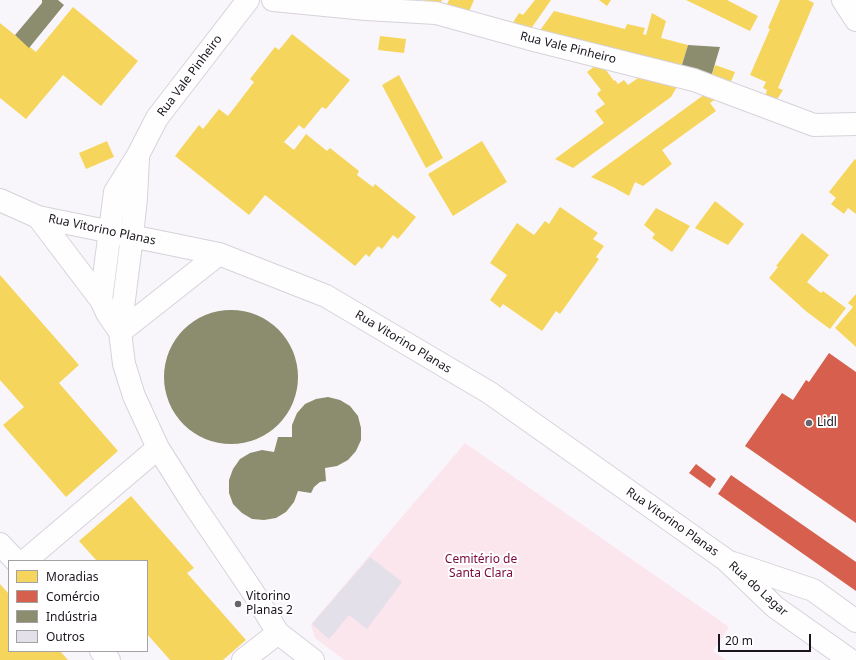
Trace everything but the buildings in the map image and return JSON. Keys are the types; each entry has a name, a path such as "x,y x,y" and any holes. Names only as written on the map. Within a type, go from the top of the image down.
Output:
{"street":[{"name":"Rua Vale Pinheiro","path":"101,300 115,192 138,155 157,118 248,0"},
{"name":"Rua Vale Pinheiro","path":"287,0 366,9 436,13 530,39 694,80 814,124 856,124"},
{"path":"843,0 856,20"},
{"name":"Rua Vale Pinheiro","path":"120,332 136,198 138,155"},
{"name":"Rua Vitorino Planas","path":"0,200 38,217 219,254 326,296 490,393 726,560"},
{"name":"Rua Vitorino Planas","path":"38,217 101,300 107,313 120,332 124,364 134,396 158,448 192,502 253,592 278,633 313,660"},
{"path":"120,332 219,254"},
{"path":"26,560 158,448"},
{"path":"0,544 15,560"},
{"name":"Rua do Lagar","path":"726,560 813,590 856,621"},
{"name":"Rua do Lagar","path":"726,560 775,607 850,660"},
{"path":"242,660 278,633"},
{"path":"102,652 109,660"}],"green space":[{"name":"Cemitério de Santa Clara","path":"465,443 729,627 713,651 726,660 344,660 315,638 311,624"}],"place":[{"name":"Lidl","path":"809,423"},
{"name":"Vitorino Planas 2","path":"238,604"}]}
